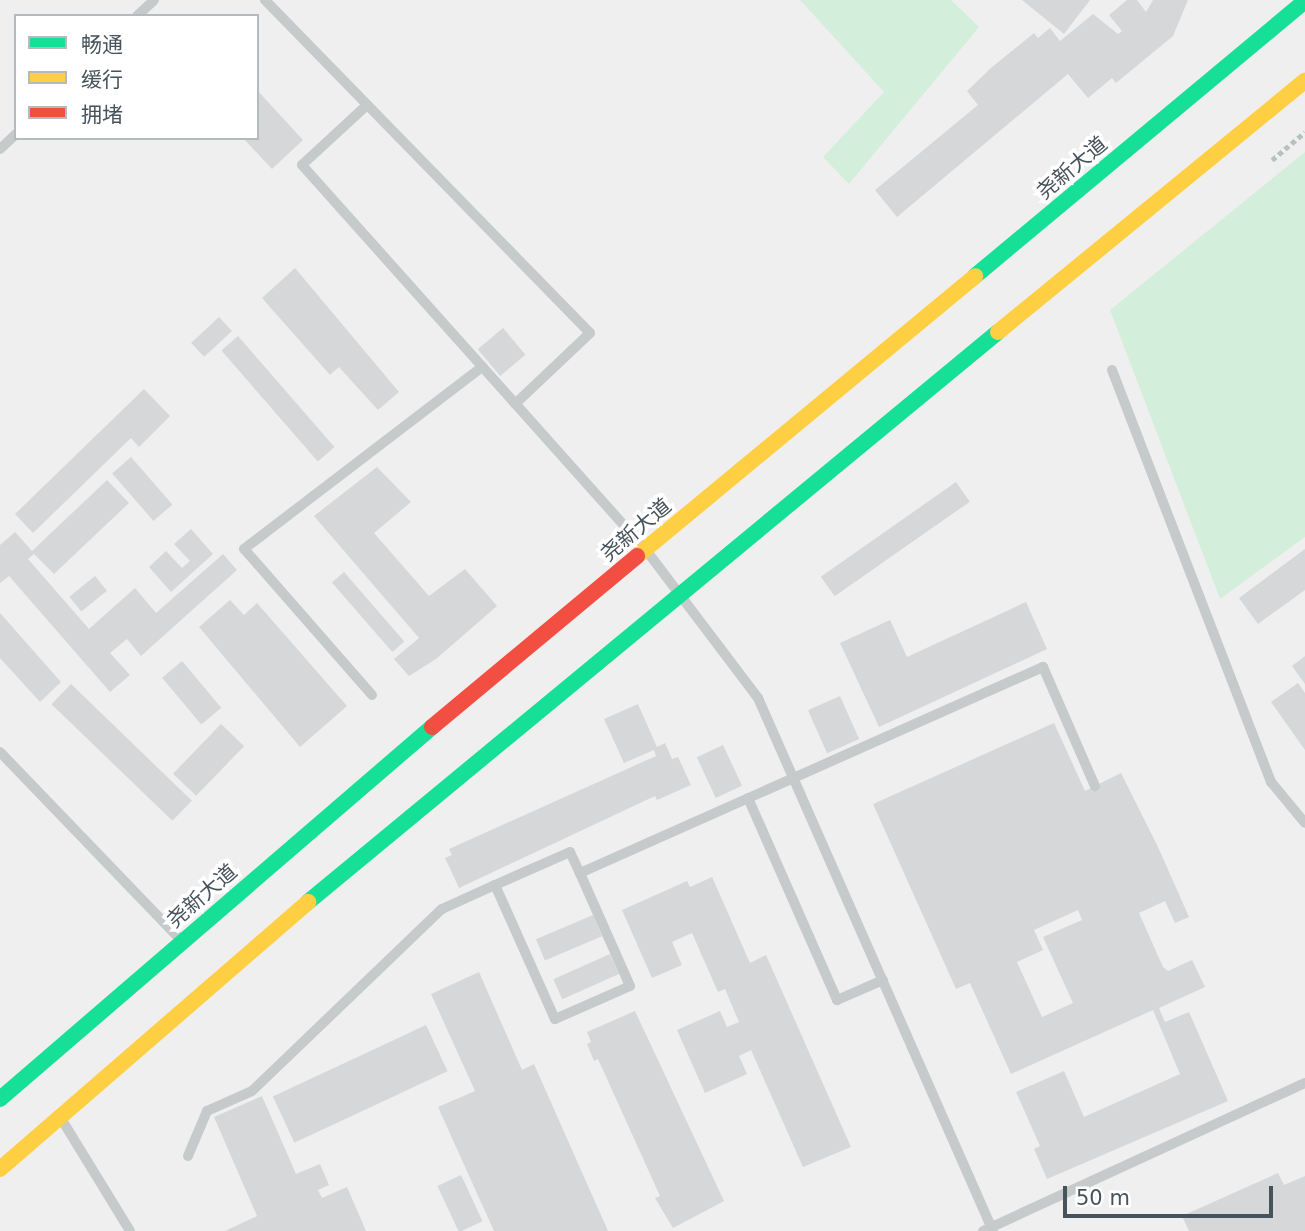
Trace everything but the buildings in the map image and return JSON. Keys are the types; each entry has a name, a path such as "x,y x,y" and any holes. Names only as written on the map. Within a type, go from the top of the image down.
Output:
{"main road":[{"name":"尧新大道","path":"0,1099 182,941 646,550 1305,1"},
{"path":"0,1169 400,822 1305,81"}],"lane":[{"path":"139,14 154,0"},
{"path":"265,0 590,334 515,404"},
{"path":"367,105 302,165 646,550 681,592 758,698 883,980 989,1230 1305,1083"},
{"path":"0,149 14,136"},
{"path":"372,695 244,549 482,367"},
{"path":"1112,370 1271,782 1305,823"},
{"path":"580,873 1043,667 1095,786"},
{"path":"0,752 182,941"},
{"path":"748,798 837,1000 883,980"},
{"path":"188,1156 207,1111 252,1091 442,909 495,885 570,852 630,986 555,1019 495,885"},
{"path":"60,1117 130,1231"}],"path":[{"path":"1272,160 1305,132"}],"green space":[{"path":"800,0 951,0 979,27 849,184 823,157 884,92"},
{"path":"1305,152 1305,537 1220,599 1110,310"}],"traffic: fast":[{"path":"975,276 1305,1"},
{"path":"308,902 998,332"},
{"path":"0,1099 432,727"}],"traffic: slow":[{"path":"998,332 1305,81"},
{"path":"637,556 975,276"},
{"path":"0,1169 308,902"}],"traffic: jam":[{"path":"432,727 637,556"}]}
